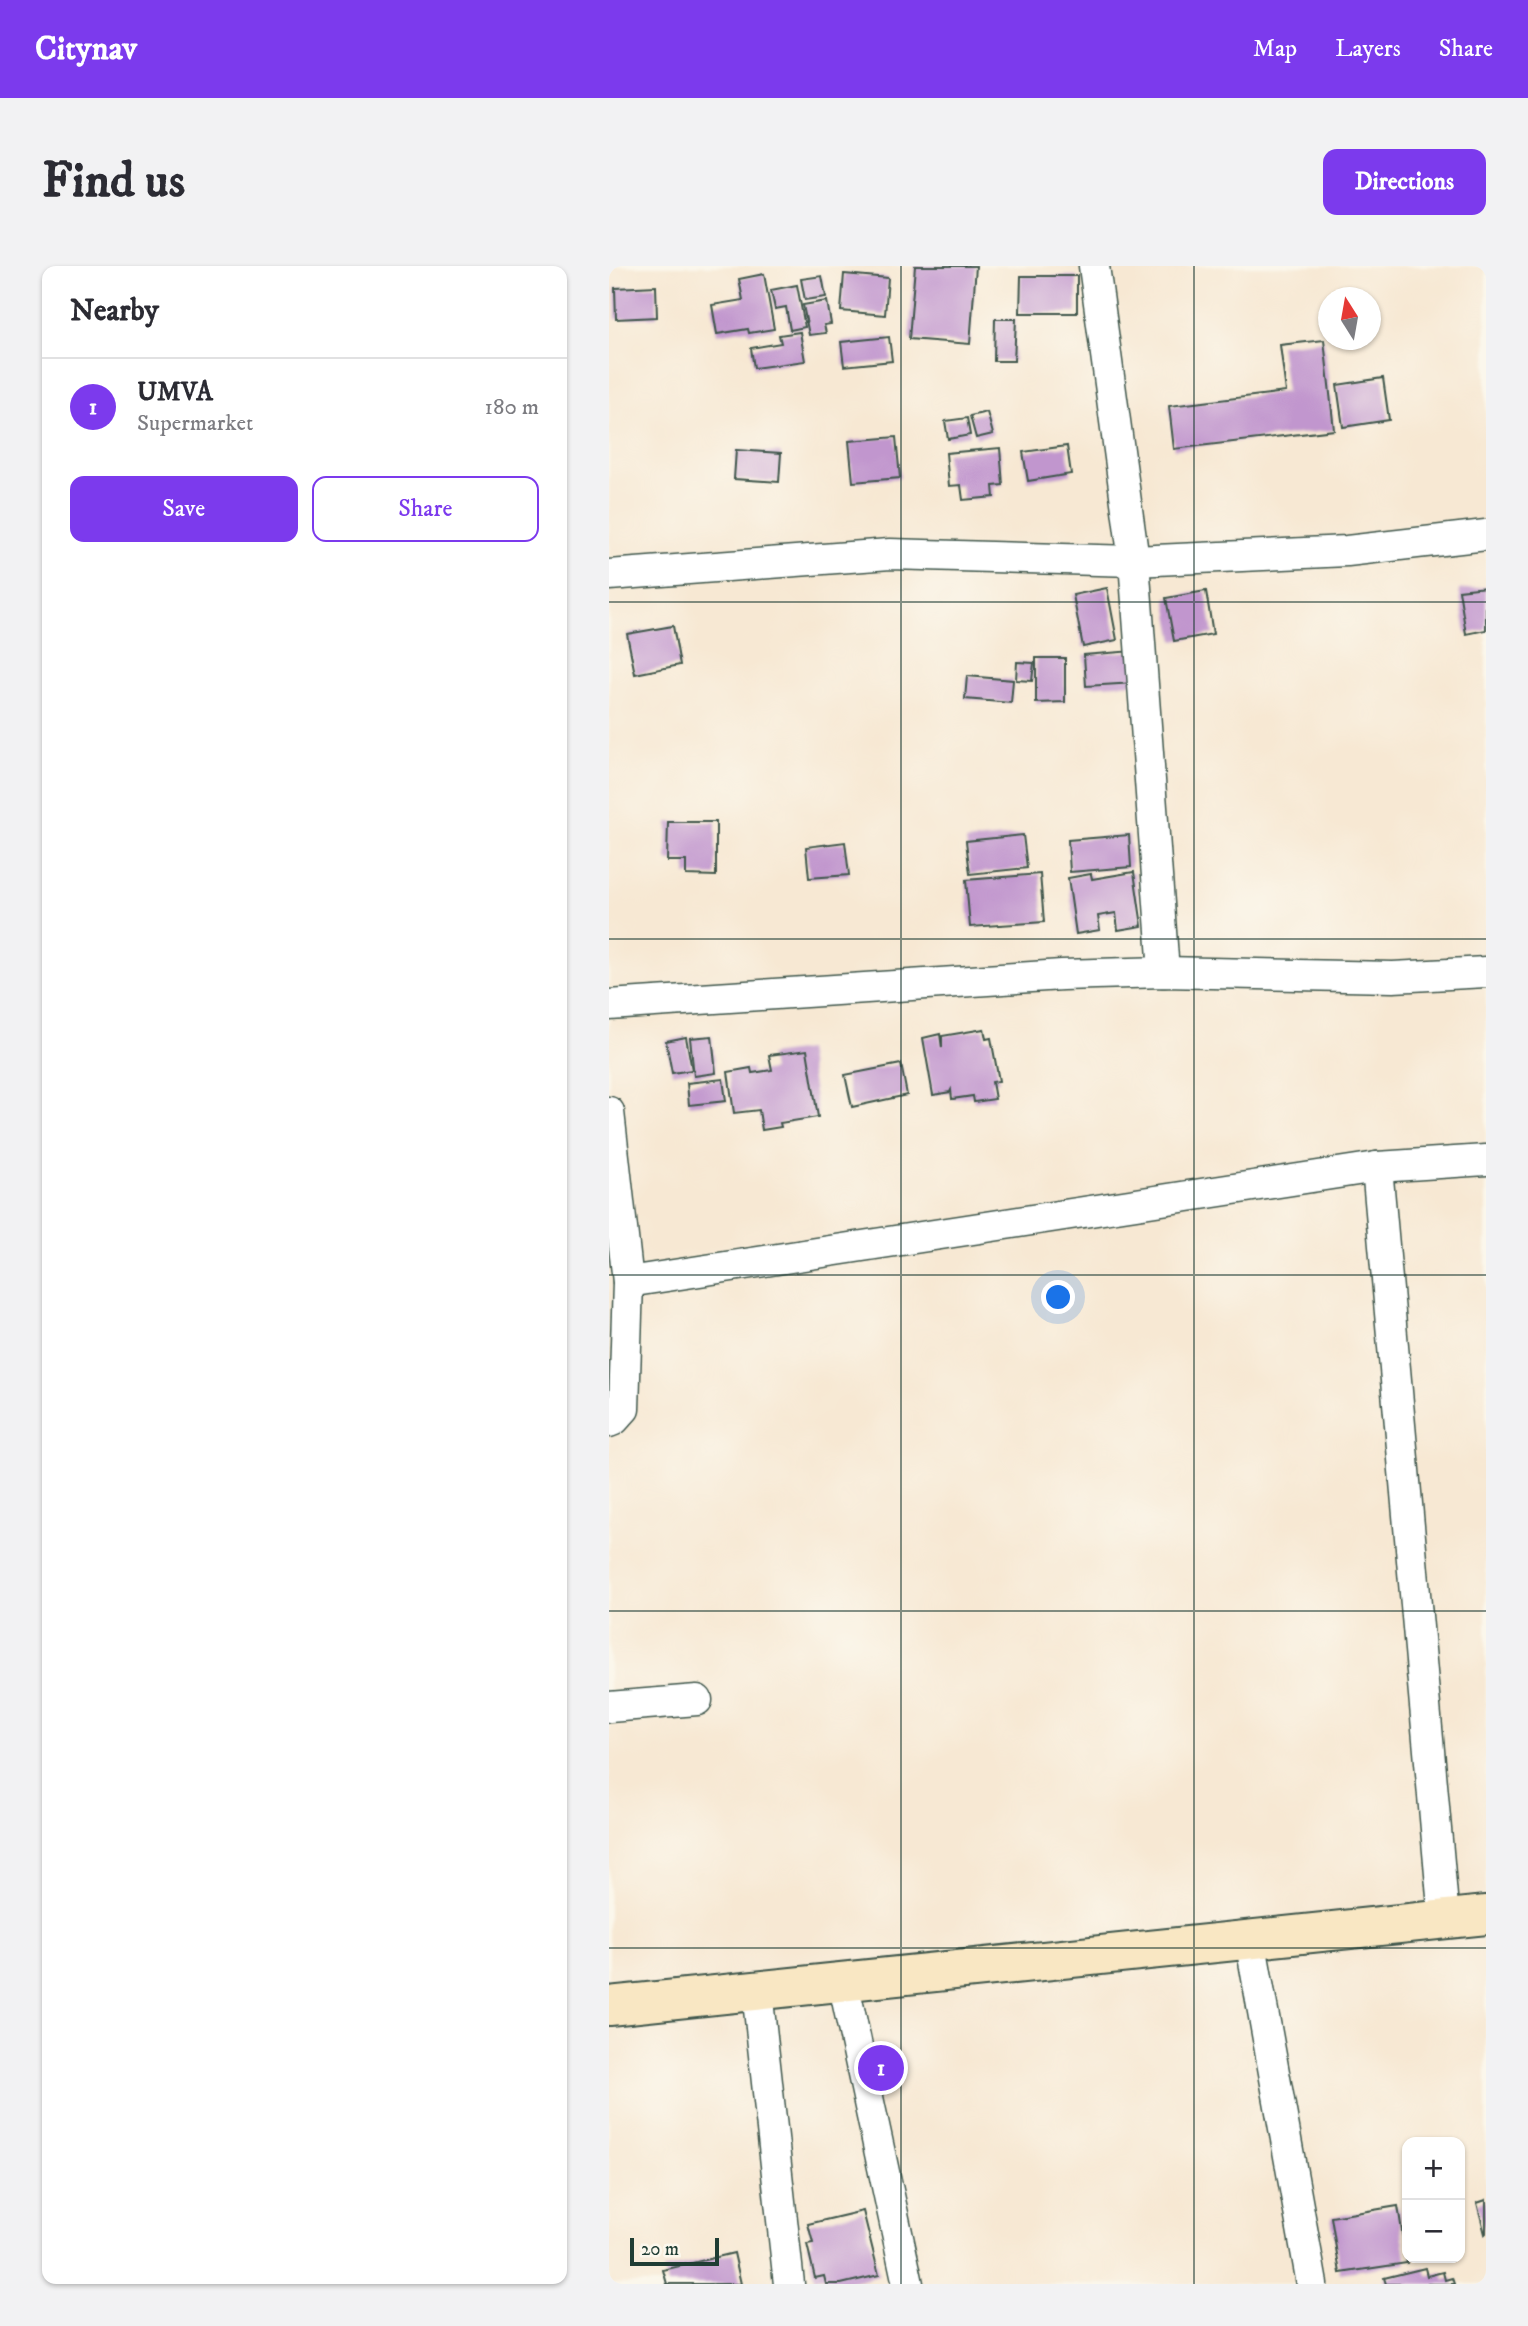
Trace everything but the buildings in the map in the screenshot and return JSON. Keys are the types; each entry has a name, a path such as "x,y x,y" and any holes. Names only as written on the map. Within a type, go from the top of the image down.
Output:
{"street":[{"path":"1094,266 1134,561 1164,972"},
{"path":"609,575 890,554 1134,561 1347,551 1486,535"},
{"path":"609,1005 1062,975 1164,972 1393,977 1486,972"},
{"path":"609,1112 628,1282 624,1409 609,1422"},
{"path":"628,1282 1377,1167 1486,1160"},
{"path":"1377,1167 1444,1919"},
{"path":"609,1707 697,1700"},
{"path":"609,2006 1486,1915"},
{"path":"1250,1939 1313,2284"},
{"path":"843,1981 908,2284"},
{"path":"757,1990 789,2284"}],"place":[{"name":"UMVA","path":"881,2068"}]}
